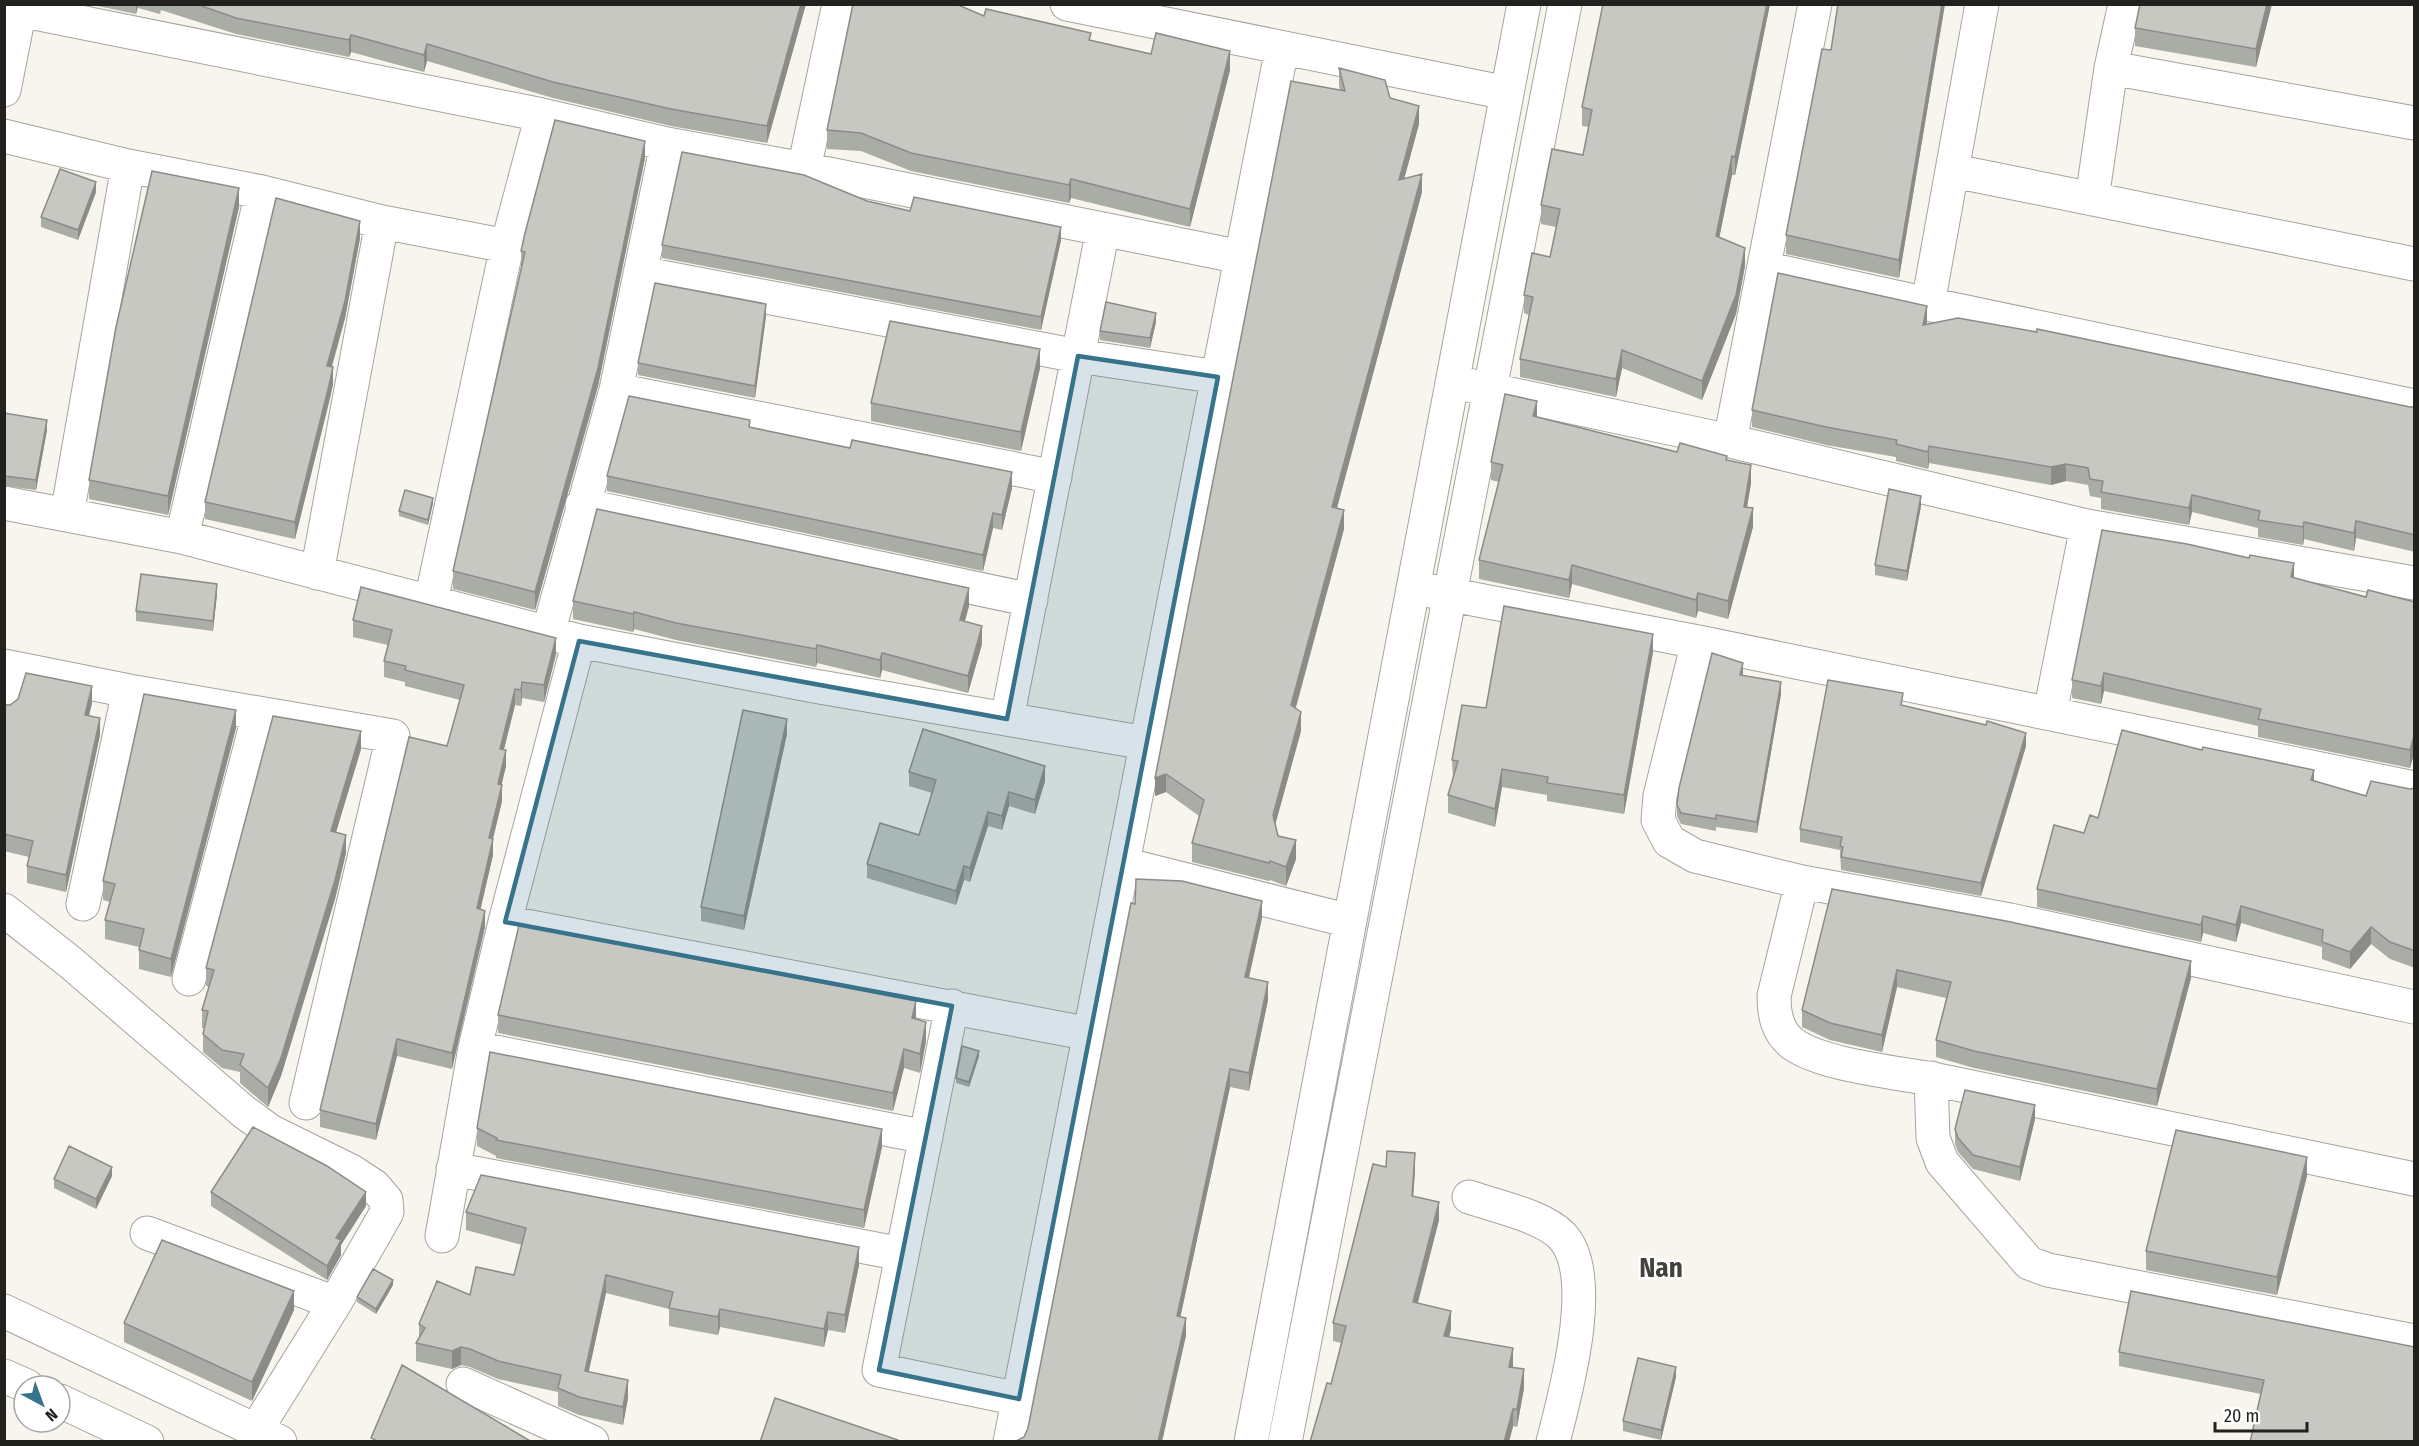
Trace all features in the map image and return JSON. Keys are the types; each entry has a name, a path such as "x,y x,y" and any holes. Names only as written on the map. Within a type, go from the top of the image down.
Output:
{"street":[{"path":"804,169 839,4"},
{"path":"1067,4 1507,93"},
{"path":"1251,1442 1524,4"},
{"path":"1285,1442 1565,4"},
{"path":"1730,441 1815,4"},
{"path":"1928,304 1954,171 1982,4"},
{"path":"2092,199 2111,68 2125,4"},
{"path":"4,90 20,7 542,115 667,144 804,169 1241,257"},
{"path":"1010,1442 1282,48"},
{"path":"2111,68 2415,123"},
{"path":"430,601 507,246 542,115"},
{"path":"4,136 128,166 262,192 382,222 507,246"},
{"path":"548,633 616,390 667,144"},
{"path":"67,515 128,166"},
{"path":"1954,171 2415,264"},
{"path":"182,537 262,192"},
{"path":"317,573 382,222"},
{"path":"1007,719 1103,229"},
{"path":"1764,268 2415,406"},
{"path":"640,273 1078,357 1218,377"},
{"path":"1452,381 1730,441 2087,526 2415,584"},
{"path":"616,390 1055,477"},
{"path":"4,503 182,537 579,642 1146,744"},
{"path":"582,505 1031,600"},
{"path":"2050,713 2087,526"},
{"path":"1413,588 1698,642 2415,788"},
{"path":"442,1236 475,1048 505,922 579,642"},
{"path":"1698,642 1660,796 1658,820 1669,841 1695,856 1802,882 2010,920 2415,1007"},
{"path":"4,704 8,667 129,691 393,736 306,1103"},
{"path":"83,904 129,691"},
{"path":"189,979 259,714"},
{"path":"1123,864 1350,921"},
{"path":"1802,882 1774,996 1774,1012 1780,1029 1792,1044 1811,1054 1839,1062 1931,1078 2415,1179"},
{"path":"4,910 70,962 244,1112 292,1144 351,1171 374,1186 386,1200 387,1212 335,1303 268,1436 4,1311"},
{"path":"505,922 1090,1034"},
{"path":"952,1006 879,1370 1019,1399"},
{"path":"475,1048 926,1137"},
{"path":"1931,1078 1933,1138 1942,1162 2029,1263 2048,1270 2415,1341"},
{"path":"453,1169 902,1254"},
{"path":"1469,1197 1544,1224 1562,1236 1572,1251 1579,1293 1573,1364 1553,1442"},
{"path":"147,1233 335,1303"},
{"path":"463,1384 592,1442"},
{"path":"72,1407 147,1442"}],"highlighted area":[{"path":"1078,356 1218,377 1019,1399 879,1370 952,1006 505,922 579,641 1007,719"}],"building":[{"path":"196,4 801,4 767,126 671,109 553,82 427,44 424,55 351,35 349,40 236,18"},
{"path":"853,4 956,4 984,16 986,9 1091,33 1089,40 1151,54 1156,33 1230,51 1190,209 1071,179 1069,185 911,153 861,133 827,130"},
{"path":"1603,4 1767,4 1716,236 1745,248 1736,295 1702,381 1622,350 1616,379 1520,359 1533,297 1524,295 1532,253 1550,257 1560,209 1541,205 1552,149 1583,155 1592,110 1582,107"},
{"path":"1838,4 1942,4 1899,260 1786,235 1822,49 1831,50"},
{"path":"2140,4 2267,4 2256,49 2135,28"},
{"path":"1339,68 1385,80 1390,98 1419,106 1399,180 1422,174 1332,507 1344,510 1291,705 1301,712 1273,815 1278,836 1296,840 1286,867 1270,861 1269,863 1192,843 1204,800 1166,774 1155,778 1291,81 1345,91"},
{"path":"555,120 645,141 598,368 535,592 453,571 525,252 521,251 525,233"},
{"path":"682,152 804,175 867,201 910,211 914,197 1061,227 1041,317 662,245"},
{"path":"60,169 96,182 78,230 41,217"},
{"path":"152,171 239,188 168,496 89,480 116,327"},
{"path":"276,198 360,221 345,301 327,366 333,367 330,381 295,522 205,502"},
{"path":"1778,273 1927,306 1923,325 1958,318 2037,332 2037,329 2415,407 2415,535 2356,521 2354,533 2304,522 2303,527 2258,520 2260,511 2192,495 2189,508 2101,492 2103,481 2090,479 2088,468 2066,464 2051,467 1929,446 1928,452 1896,444 1897,440 1752,410"},
{"path":"655,283 766,304 755,386 638,363"},
{"path":"1106,302 1156,313 1150,338 1100,331"},
{"path":"890,321 1040,349 1021,432 871,403"},
{"path":"1505,394 1537,401 1533,416 1677,452 1680,443 1727,456 1726,460 1751,465 1744,507 1753,508 1728,601 1698,593 1696,600 1572,565 1569,580 1479,560 1503,465 1491,462"},
{"path":"629,396 750,420 749,427 850,448 852,440 1012,472 1002,515 993,513 983,555 607,476"},
{"path":"4,413 47,420 36,480 4,476"},
{"path":"1889,489 1921,496 1907,571 1875,565"},
{"path":"405,490 433,498 428,520 399,511"},
{"path":"597,509 969,588 960,620 982,626 968,676 882,653 880,660 817,645 816,649 573,601"},
{"path":"2102,530 2187,544 2249,558 2250,555 2294,563 2291,577 2366,597 2368,590 2415,602 2415,732 2410,750 2258,719 2261,709 2104,673 2101,686 2072,680"},
{"path":"141,574 217,584 213,621 136,611"},
{"path":"361,587 556,638 544,685 522,682 521,690 515,689 500,749 506,750 498,784 502,785 489,838 493,839 477,908 485,911 452,1053 397,1039 376,1124 320,1110 409,737 447,746 464,685 405,670 406,666 384,661 392,630 353,620"},
{"path":"1504,606 1653,634 1624,795 1547,783 1548,777 1502,769 1495,809 1448,795 1458,761 1452,760 1462,705 1486,708"},
{"path":"1712,653 1743,663 1740,675 1781,682 1757,822 1716,815 1716,819 1681,813 1677,805 1679,788"},
{"path":"26,673 92,686 85,715 100,718 66,875 27,866 33,841 4,834 4,705 10,705 18,699"},
{"path":"1828,680 1903,693 1901,705 1986,725 1987,721 2026,733 1981,883 1841,857 1842,837 1800,829"},
{"path":"144,694 236,710 171,959 139,950 144,929 105,920 115,884 103,881"},
{"path":"743,710 787,719 744,916 701,907"},
{"path":"273,716 361,731 331,831 346,835 335,880 281,1058 268,1088 240,1065 244,1054 222,1050 203,1034 208,1011 202,1010 214,970 206,968"},
{"path":"923,729 1045,766 1035,800 1009,792 1002,816 988,812 970,868 964,866 956,891 867,864 880,823 919,835 936,780 909,772"},
{"path":"2122,730 2202,750 2203,747 2314,770 2311,780 2366,796 2371,781 2415,788 2415,951 2390,942 2371,927 2350,952 2322,942 2323,930 2241,906 2236,925 2203,916 2201,925 2037,889 2054,825 2084,833 2090,815 2098,818"},
{"path":"1136,879 1182,881 1262,901 1245,977 1268,982 1249,1073 1230,1069 1177,1316 1186,1318 1158,1442 1014,1442 1024,1437 1028,1428 1131,903 1135,904"},
{"path":"1832,889 2006,921 2191,961 2157,1089 1974,1051 1936,1040 1951,982 1897,970 1882,1035 1830,1023 1802,1010"},
{"path":"519,925 916,1001 912,1018 926,1022 920,1054 904,1049 893,1093 498,1015"},
{"path":"962,1046 979,1051 969,1082 956,1078"},
{"path":"490,1052 882,1129 864,1210 496,1140 497,1138 477,1128"},
{"path":"1965,1090 2035,1105 2020,1167 1973,1155 1958,1138 1955,1129"},
{"path":"253,1127 327,1166 366,1192 336,1238 341,1240 327,1266 211,1192"},
{"path":"2176,1130 2307,1157 2277,1277 2146,1251"},
{"path":"69,1146 112,1167 96,1199 54,1179"},
{"path":"1387,1151 1415,1153 1412,1196 1439,1202 1413,1302 1451,1311 1444,1336 1513,1348 1509,1367 1524,1369 1517,1409 1513,1409 1504,1442 1310,1442 1327,1383 1331,1384 1346,1326 1333,1323 1373,1164 1386,1167"},
{"path":"481,1175 859,1247 845,1315 828,1312 824,1329 720,1309 718,1317 669,1308 673,1292 606,1275 585,1371 628,1380 623,1407 579,1397 558,1388 561,1375 498,1361 461,1347 452,1351 416,1343 425,1328 419,1324 437,1281 470,1295 476,1267 514,1275 526,1228 466,1212"},
{"path":"162,1240 294,1291 252,1382 124,1323"},
{"path":"373,1269 393,1280 376,1309 357,1297"},
{"path":"2131,1291 2415,1347 2415,1442 2250,1442 2264,1380 2119,1352"},
{"path":"1638,1358 1676,1367 1661,1430 1623,1421"},
{"path":"402,1365 532,1442 379,1442 371,1438"},
{"path":"775,1398 898,1440 898,1442 760,1442"}],"district":[{"name":"Nan","path":"1661,1268"}]}
